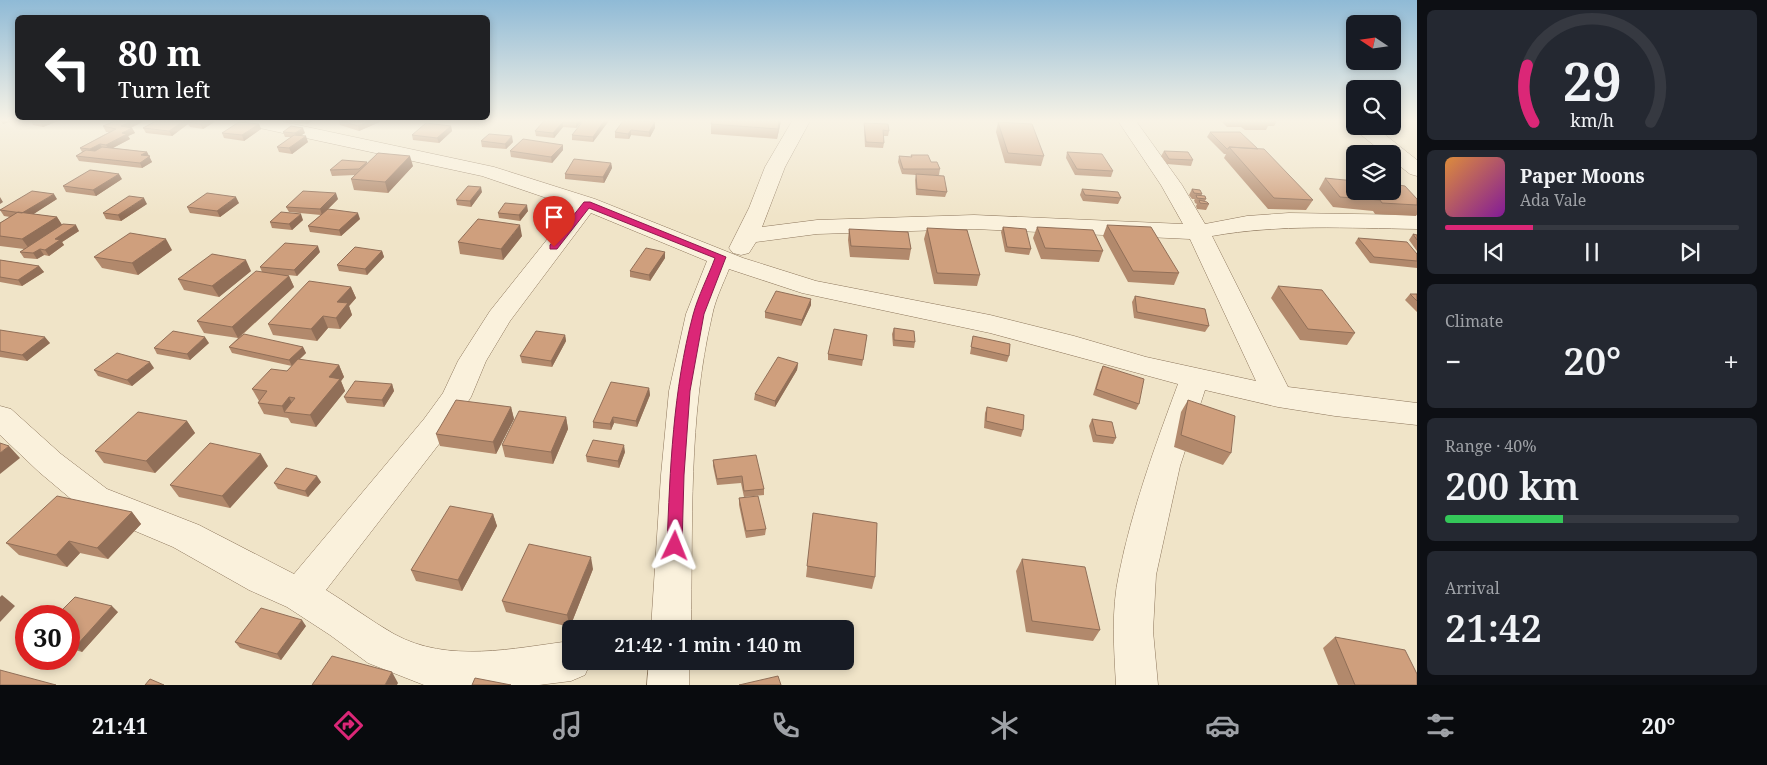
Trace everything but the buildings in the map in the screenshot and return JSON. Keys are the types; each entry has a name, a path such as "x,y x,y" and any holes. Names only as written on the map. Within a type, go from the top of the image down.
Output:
{"street":[{"path":"405,153 487,171 587,204 727,260 811,288 990,324 1074,345 1144,366 1278,396 1335,405 1417,414"},
{"path":"671,620 677,475 684,391 699,314 727,260 747,236 760,208 775,167 784,153"},
{"path":"1150,153 1198,232 1278,396"},
{"path":"1396,153 1417,170"},
{"path":"300,595 435,427 456,397 472,362 499,317 587,204"},
{"path":"747,236 817,227 974,222 1198,232 1247,223 1289,220 1417,222"},
{"path":"1137,685 1134,630 1137,576 1164,466 1195,377"},
{"path":"0,417 50,463 95,499 186,536 262,578 300,595 344,622 382,649 431,668 478,673 562,662"},
{"path":"668,685 669,670"}],"route":[{"path":"554,247 587,204 721,257 699,314 684,391 677,475 675,546"}]}
